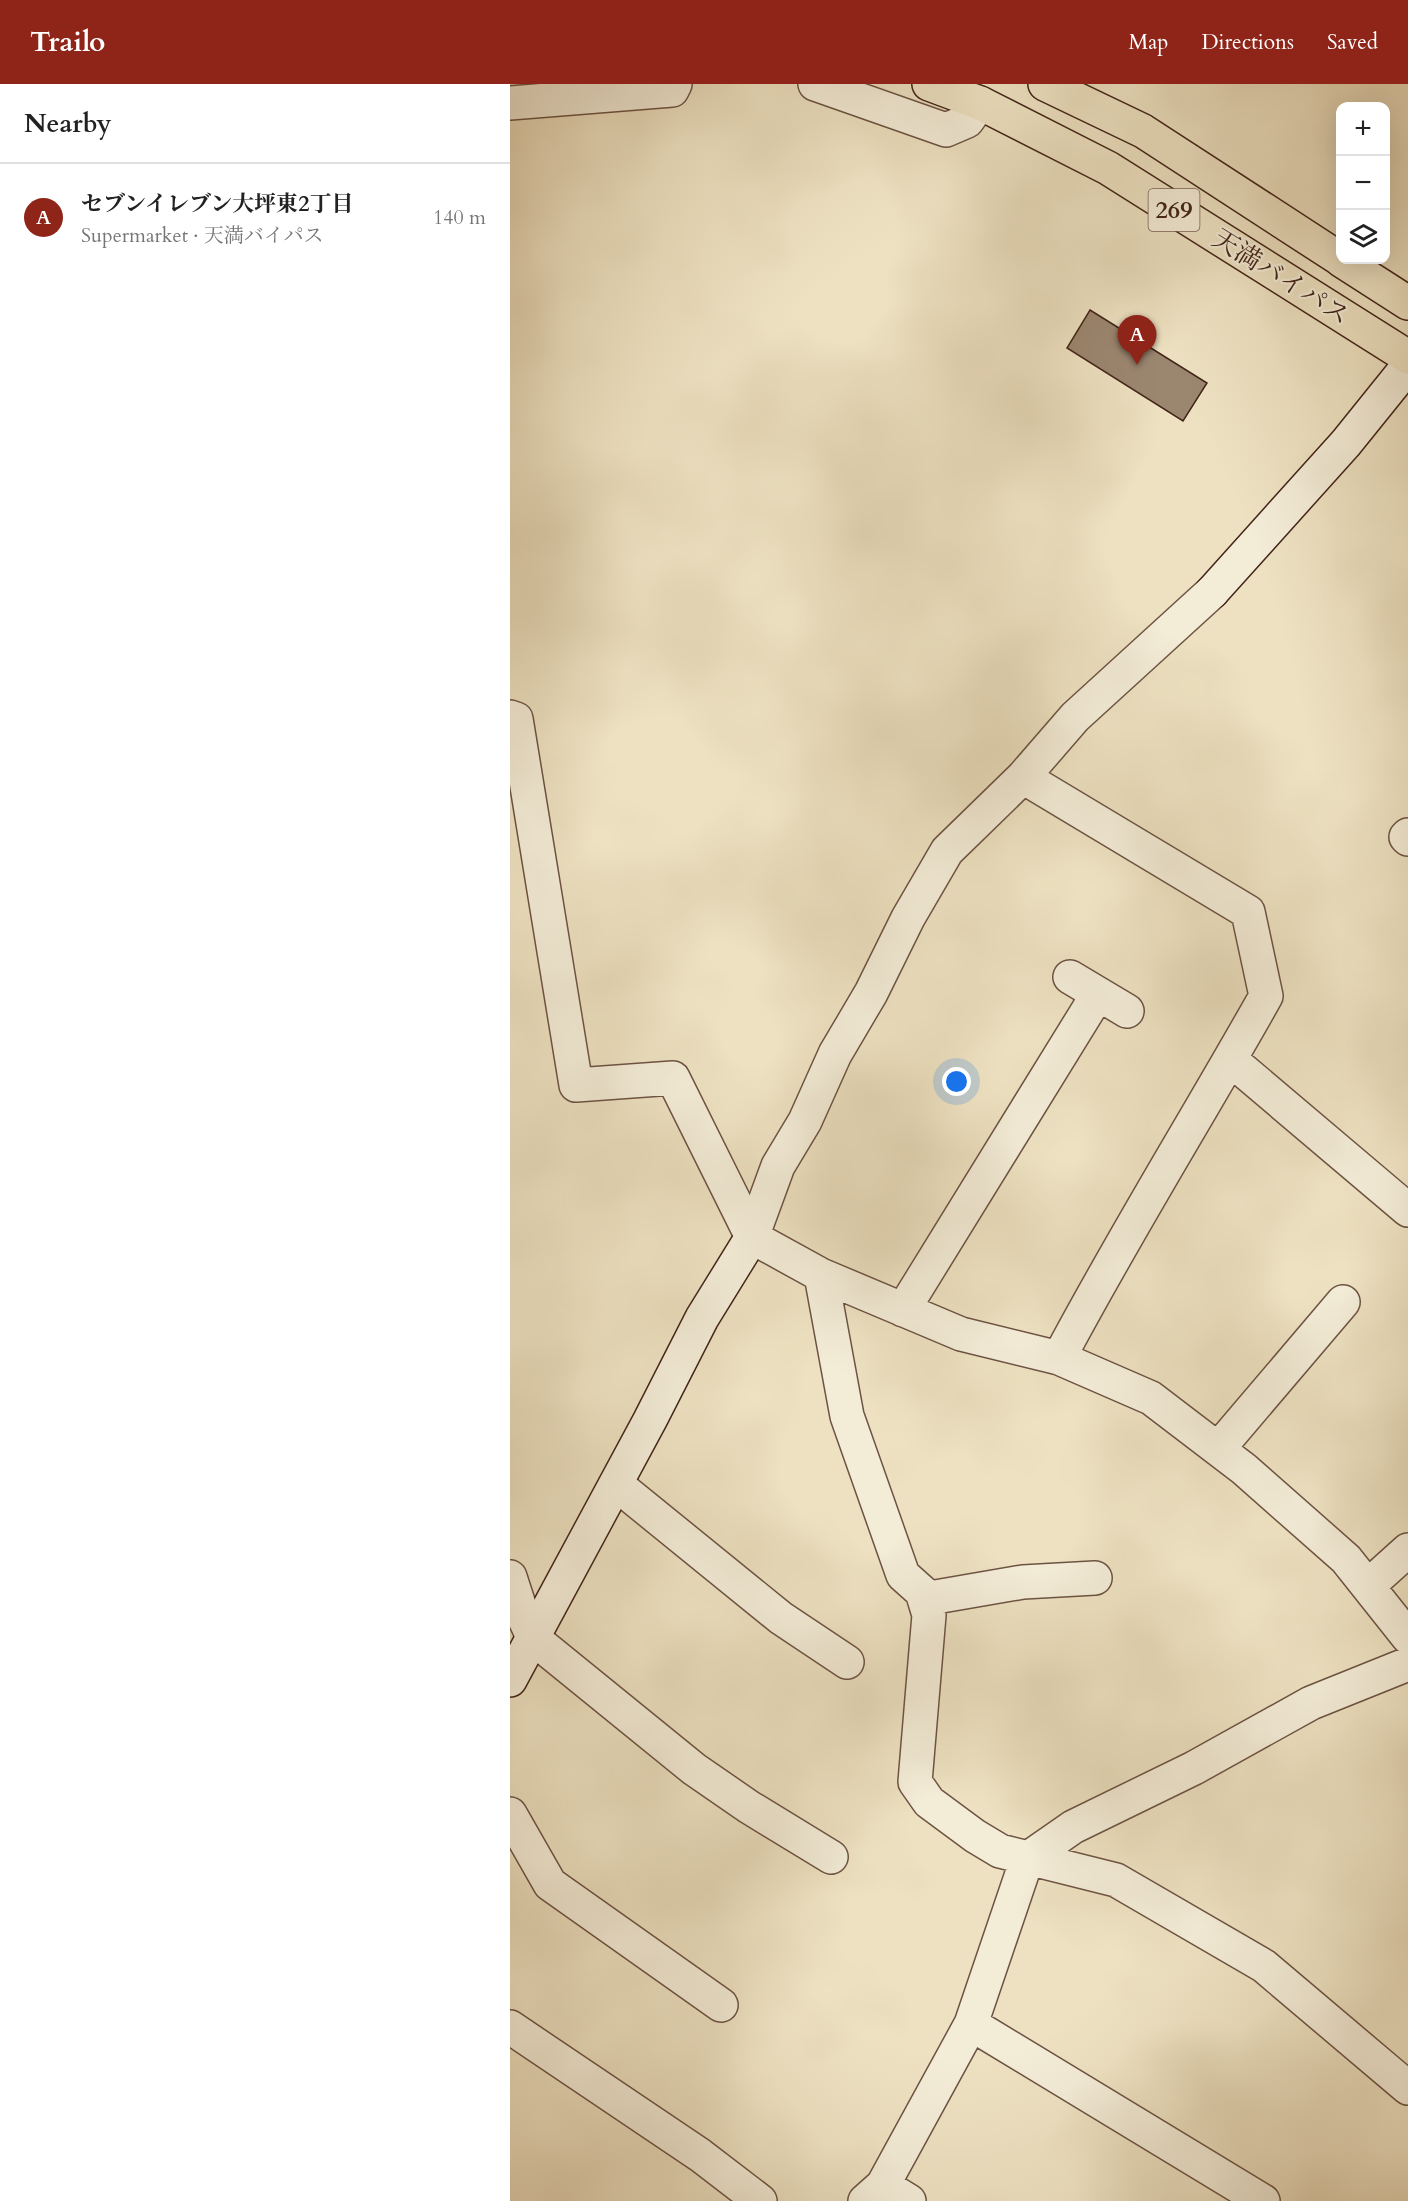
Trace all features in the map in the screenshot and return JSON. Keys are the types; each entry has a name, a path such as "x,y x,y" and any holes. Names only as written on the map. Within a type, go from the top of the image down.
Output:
{"highway":[{"name":"天満バイパス","path":"929,84 980,103 1108,168 1408,357"},
{"name":"天満バイパス","path":"1045,84 1143,131 1336,256"},
{"name":"天満バイパス","path":"1349,264 1408,303"}],"street":[{"path":"510,103 672,90 675,84"},
{"path":"815,84 946,130 967,121 980,103"},
{"path":"510,1680 534,1639 702,1318 752,1237 778,1166 805,1121 835,1054 872,993 908,918 947,851 1023,777 1075,717 1212,592 1346,443 1408,366"},
{"path":"510,717 516,719 576,1085 673,1078 752,1237 821,1275 961,1334 1059,1358 1151,1398 1244,1469 1346,1559 1408,1638"},
{"path":"1023,777 1248,912 1266,996 1100,1280 1059,1358"},
{"path":"1070,977 1127,1011"},
{"path":"903,1310 1098,994"},
{"path":"1230,1059 1408,1210"},
{"path":"821,1275 847,1416 903,1575 922,1592 929,1616 915,1782 929,1802 975,1836 1000,1851 1116,1880 1264,1966 1408,2088"},
{"path":"1218,1449 1343,1302"},
{"path":"616,1484 781,1618 847,1662"},
{"path":"1368,1586 1408,1550"},
{"path":"510,1577 521,1611 534,1639 694,1769 749,1807 831,1857"},
{"path":"924,1599 1023,1582 1095,1578"},
{"path":"886,2196 971,2024 1027,1858 1073,1827 1194,1768 1311,1703 1408,1664"},
{"path":"510,1814 550,1884 721,2004"},
{"path":"971,2024 1263,2201"},
{"path":"510,2027 700,2155 760,2201"}],"building":[{"path":"1090,310 1207,383 1183,421 1067,348"}],"place":[{"name":"セブンイレブン大坪東2丁目","path":"1137,365"}]}
